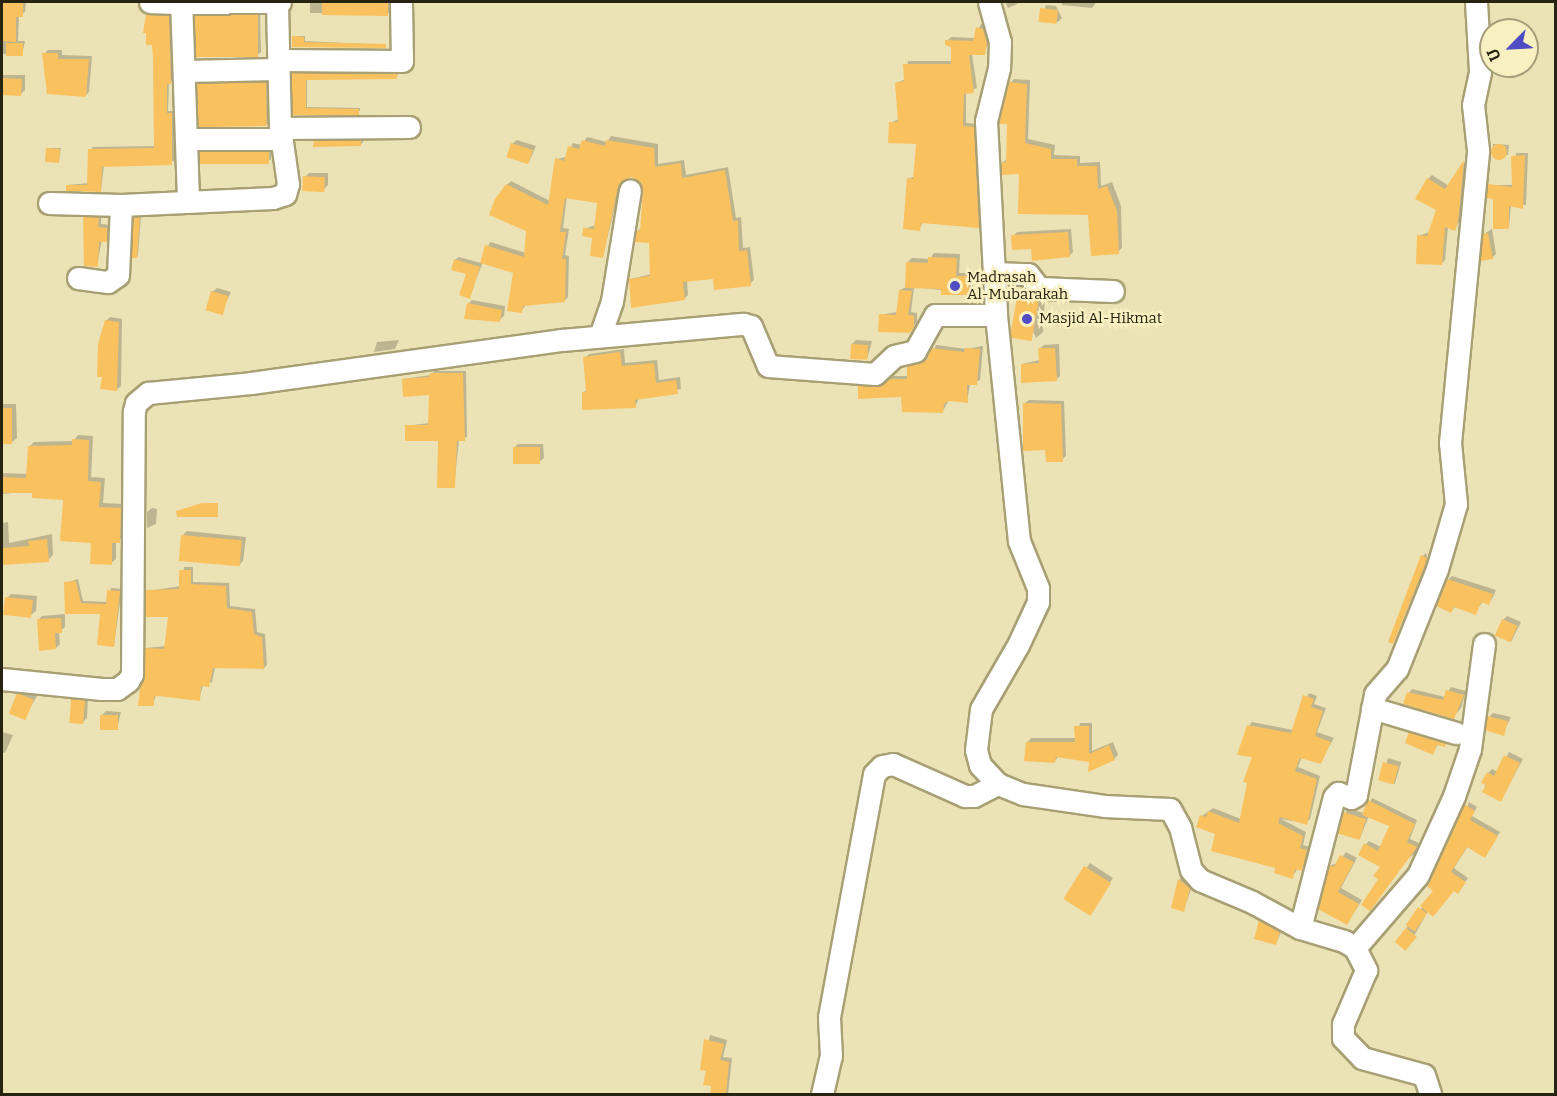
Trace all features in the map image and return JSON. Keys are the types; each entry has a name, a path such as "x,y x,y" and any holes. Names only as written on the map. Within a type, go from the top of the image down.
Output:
{"street":[{"path":"49,203 121,205 188,199 273,198 285,194 288,184 281,134 277,65 278,2 150,2"},
{"path":"185,70 402,61 401,2"},
{"path":"989,2 1000,42 999,68 986,121 996,315 1019,542 1038,588 1038,602 1018,645 981,709 976,750 980,765 998,784 1023,794 1104,806 1170,809 1180,827 1191,870 1200,880 1252,902 1300,928 1344,941 1355,948 1366,970 1343,1024 1344,1038 1362,1058 1424,1075 1430,1095"},
{"path":"1300,928 1334,797 1338,793 1351,798 1356,795 1376,691 1396,669 1437,569 1458,498 1450,443 1478,150 1473,105 1480,71 1476,2"},
{"path":"181,3 188,199"},
{"path":"186,139 409,127"},
{"path":"600,336 614,292 630,190"},
{"path":"78,278 108,282 118,275 121,205"},
{"path":"994,273 1028,274 1039,288 1113,291"},
{"path":"2,678 117,689 128,681 132,674 134,411 136,403 148,393 600,336 748,324 768,366 874,374 894,356 915,351 935,315 996,315"},
{"path":"1355,948 1418,875 1454,796 1470,749 1484,644"},
{"path":"1372,708 1456,733"},
{"path":"822,1095 831,1056 829,1017 874,774 882,766 893,764 965,796 998,784"}],"building":[{"path":"2,2 23,2 23,17 16,17 16,42 2,41"},
{"path":"388,2 388,16 322,15 322,3"},
{"path":"1040,8 1058,10 1056,24 1039,22"},
{"path":"146,14 169,15 171,84 167,84 167,113 172,113 172,165 102,167 101,192 66,191 66,185 87,185 88,149 154,148 153,59 152,45 146,45 146,33 143,33"},
{"path":"194,15 258,15 258,57 194,57"},
{"path":"976,27 983,29 987,44 985,55 969,55 974,93 964,94 963,126 974,127 979,228 921,223 920,231 903,229 907,178 913,179 916,144 888,143 889,122 898,122 895,83 904,81 903,64 951,64 951,47 945,45 945,40 973,41"},
{"path":"292,36 304,37 304,42 386,44 386,48 292,47"},
{"path":"6,43 23,43 23,56 6,56"},
{"path":"42,53 58,53 58,59 89,59 86,97 47,94"},
{"path":"291,73 397,74 397,79 306,80 306,108 359,109 359,115 292,115"},
{"path":"2,78 22,79 21,96 2,95"},
{"path":"266,82 267,126 198,127 197,83"},
{"path":"1009,82 1027,84 1025,143 1051,149 1051,159 1077,159 1077,166 1097,166 1098,189 1107,186 1117,211 1119,254 1091,256 1088,215 1018,214 1019,174 1002,175 1001,163 1006,162 1007,124 999,124"},
{"path":"314,140 361,140 361,146 313,147"},
{"path":"582,140 605,146 606,140 654,148 655,167 681,163 682,178 725,170 733,221 738,220 739,251 747,250 751,286 714,290 713,279 683,282 685,300 631,308 629,279 650,276 649,243 634,242 636,230 640,231 643,191 638,181 631,177 621,182 618,187 603,258 590,256 592,238 582,236 583,228 594,229 597,203 565,198 560,232 566,232 562,259 566,259 565,302 523,306 522,313 507,311 513,273 480,263 485,245 524,257 526,231 489,215 495,199 506,184 548,205 555,158 564,161 568,146 579,149"},
{"path":"511,143 533,150 528,164 506,157"},
{"path":"1496,144 1502,144 1507,152 1505,158 1496,160 1491,155 1491,149"},
{"path":"46,148 60,149 59,163 45,162"},
{"path":"199,152 269,152 269,164 199,164"},
{"path":"1525,155 1523,209 1509,206 1509,229 1493,229 1493,199 1486,198 1488,184 1512,187 1511,156"},
{"path":"1464,160 1458,222 1455,231 1445,227 1442,265 1416,264 1417,235 1427,236 1436,210 1415,199 1427,178 1445,189"},
{"path":"303,176 325,177 324,192 302,191"},
{"path":"83,217 99,217 98,227 107,228 107,242 99,242 98,267 84,266"},
{"path":"133,217 140,217 137,258 131,258"},
{"path":"1068,232 1070,257 1032,261 1031,249 1012,250 1011,235"},
{"path":"1488,233 1493,259 1480,261 1483,234"},
{"path":"928,257 957,258 956,276 969,276 969,295 941,295 941,289 905,288 906,262 928,263"},
{"path":"454,259 480,267 470,299 459,295 466,274 451,270"},
{"path":"899,290 912,291 908,315 914,316 914,327 910,333 878,332 879,314 896,315"},
{"path":"211,291 228,296 223,315 205,310"},
{"name":"Masjid Al-Hikmat","path":"1017,297 1039,301 1032,341 1010,337"},
{"path":"467,303 502,310 500,322 464,319"},
{"path":"105,320 119,322 117,391 100,389 102,377 97,377 98,344"},
{"path":"851,344 868,345 867,360 850,359"},
{"path":"931,348 964,352 965,348 980,349 977,385 967,385 968,403 949,401 944,404 943,413 902,412 901,397 858,399 858,386 879,386 888,379 907,379 907,366 927,360"},
{"path":"1038,348 1055,348 1057,381 1021,383 1021,364 1039,363"},
{"path":"620,352 622,366 654,363 656,383 676,380 678,394 635,400 636,408 582,410 582,392 586,392 583,357"},
{"path":"430,373 463,373 465,441 457,441 455,488 437,488 438,441 405,441 405,425 428,425 429,395 403,397 402,379 429,377"},
{"path":"1023,403 1061,404 1063,462 1046,462 1045,450 1023,451"},
{"path":"2,408 12,408 12,444 2,444"},
{"path":"72,439 89,440 88,481 101,482 99,507 121,508 120,543 112,543 112,565 90,564 91,543 60,541 63,500 32,498 32,493 2,493 2,477 26,478 28,446 72,445"},
{"path":"513,447 540,447 540,464 513,464"},
{"path":"202,503 218,503 218,517 177,517 176,511"},
{"path":"181,535 242,540 240,566 179,561"},
{"path":"47,539 49,562 2,565 2,548 29,546 28,541"},
{"path":"1421,555 1427,558 1425,565 1393,644 1388,642"},
{"path":"179,570 191,570 191,584 226,586 227,608 252,612 254,634 262,637 264,669 213,668 209,687 201,686 200,701 158,696 154,697 154,706 138,706 145,648 164,649 168,617 145,617 145,590 179,589"},
{"path":"1447,579 1493,594 1489,605 1481,602 1476,615 1454,607 1451,613 1436,606"},
{"path":"76,581 81,603 106,604 107,590 120,591 114,647 97,645 100,614 65,614 64,582"},
{"path":"5,597 33,600 31,618 3,615"},
{"path":"61,618 62,633 55,633 56,649 39,651 37,619"},
{"path":"1502,619 1518,626 1510,642 1495,635"},
{"path":"1446,690 1464,695 1454,719 1403,704 1407,692 1443,700"},
{"path":"17,693 34,700 25,720 9,713"},
{"path":"1303,695 1314,699 1311,707 1323,711 1315,736 1331,742 1321,764 1300,758 1295,771 1317,779 1307,825 1280,817 1278,823 1303,836 1300,848 1307,850 1302,871 1295,869 1293,879 1274,873 1275,868 1211,851 1215,834 1196,827 1200,815 1206,817 1208,811 1239,823 1247,783 1243,782 1252,757 1237,755 1247,725 1291,733"},
{"path":"71,699 85,700 83,724 69,723"},
{"path":"100,715 118,715 118,730 100,730"},
{"path":"1487,716 1508,721 1504,736 1485,730"},
{"path":"1074,726 1089,726 1089,754 1109,745 1115,760 1088,772 1089,762 1056,757 1055,763 1024,761 1026,742 1075,742"},
{"path":"1409,732 1446,743 1445,747 1437,745 1433,755 1405,743"},
{"path":"1504,755 1520,763 1501,802 1482,792 1486,785 1481,783 1487,772 1494,776"},
{"path":"1383,762 1398,766 1394,784 1378,780"},
{"path":"1368,800 1415,824 1407,842 1417,847 1370,911 1361,905 1378,879 1373,876 1380,867 1358,855 1364,843 1378,851 1389,826 1362,815"},
{"path":"1464,804 1475,811 1470,820 1498,836 1485,858 1467,847 1451,872 1466,882 1458,894 1454,891 1433,917 1420,906 1433,891 1426,885"},
{"path":"1343,812 1366,819 1360,840 1337,833"},
{"path":"1340,855 1354,862 1338,892 1359,904 1347,925 1318,909 1330,865 1334,867"},
{"path":"1084,866 1111,883 1090,916 1063,899"},
{"path":"1178,879 1190,888 1184,912 1171,908"},
{"path":"1418,907 1427,913 1415,931 1406,925"},
{"path":"1259,920 1280,932 1276,945 1254,939"},
{"path":"1406,928 1417,937 1406,951 1395,942"},
{"path":"704,1039 724,1044 720,1060 729,1062 726,1095 710,1095 711,1086 703,1085 706,1071 700,1070"}],"place":[{"name":"Madrasah Al-Mubarakah","path":"955,286"},
{"name":"Masjid Al-Hikmat","path":"1027,319"}]}
